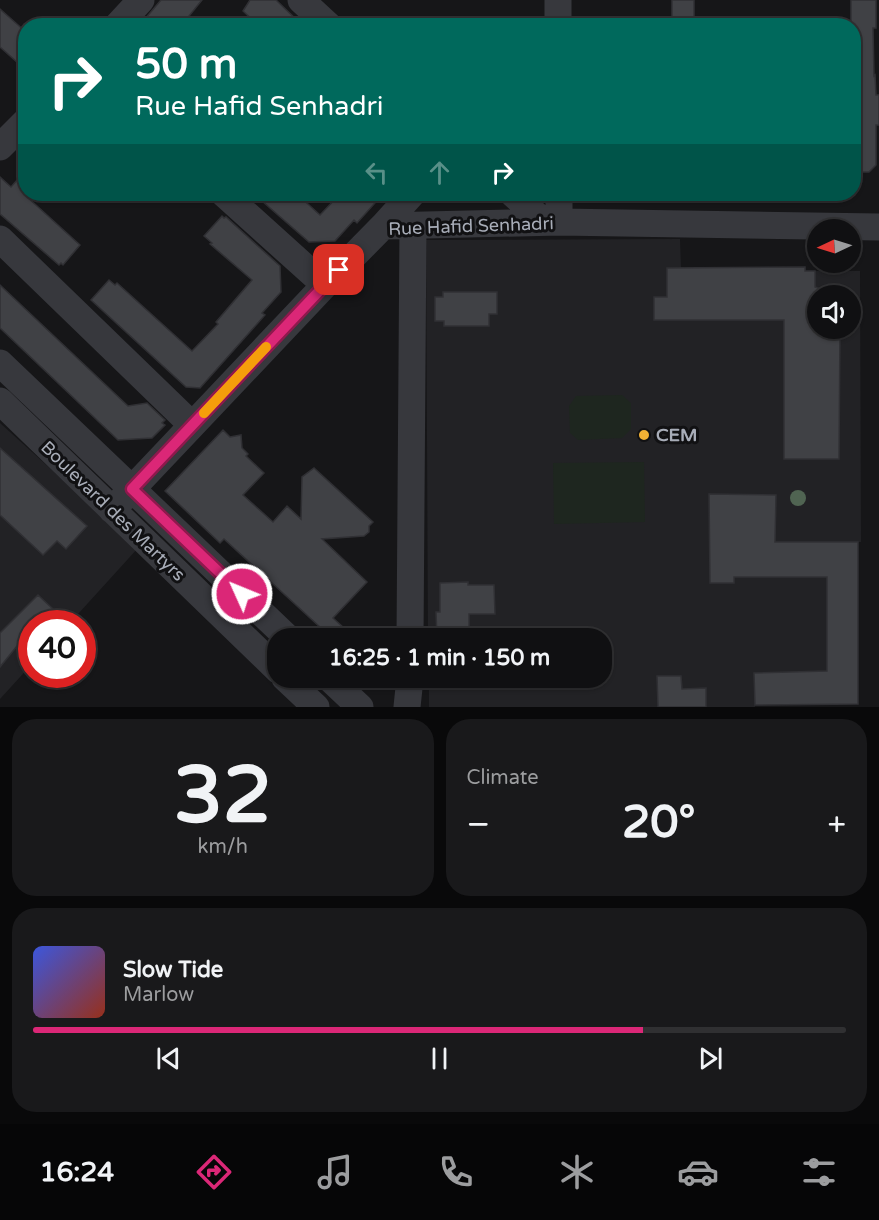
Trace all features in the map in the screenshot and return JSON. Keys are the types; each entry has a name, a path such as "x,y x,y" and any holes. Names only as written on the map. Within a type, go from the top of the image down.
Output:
{"street":[{"path":"124,18 141,0"},
{"path":"301,0 320,18"},
{"path":"558,0 558,18"},
{"path":"0,147 18,129"},
{"path":"232,201 325,285"},
{"path":"383,226 406,201"},
{"path":"522,201 551,222 557,201"},
{"name":"Rue Hafid Senhadri","path":"112,510 383,226 551,222 879,227"},
{"path":"410,628 413,225"},
{"path":"0,239 192,425"},
{"name":"Boulevard des Martyrs","path":"0,363 277,628"},
{"name":"Boulevard des Martyrs","path":"0,401 267,659"},
{"path":"296,688 316,707"},
{"path":"340,688 360,707"},
{"path":"407,707 409,688"}],"shaded area":[{"name":"CEM","path":"680,239 681,268 805,267 807,273 860,273 860,285 807,285 807,339 860,339 861,542 858,542 858,704 755,705 755,707 429,707 429,688 612,688 612,628 428,628 426,240"},
{"path":"622,395 631,403 631,429 622,438 578,440 570,433 569,406 576,396"},
{"path":"0,423 138,548 82,610 18,610 18,679 0,699"},
{"path":"644,462 645,522 554,524 553,463"}],"building":[{"path":"161,0 202,0 187,18 146,18"},
{"path":"250,0 276,0 295,18 250,18 243,11"},
{"path":"672,0 694,0 694,18 672,18"},
{"path":"851,0 876,0 876,28 873,28 874,76 876,95 879,95 879,125 876,125 876,165 869,172 861,172 861,18 851,18"},
{"path":"0,9 18,25 18,63 0,47"},
{"path":"0,177 11,187 18,179 18,201 32,201 80,245 63,265 61,263 59,265 0,214"},
{"path":"262,201 305,201 320,215 333,201 377,201 357,223 354,220 335,241 309,242"},
{"path":"222,216 226,217 280,266 281,292 262,313 265,315 200,388 186,387 91,300 109,280 115,285 117,283 192,351 218,324 216,322 252,280 210,244 212,243 204,236"},
{"path":"805,267 807,273 815,273 815,285 807,285 807,339 840,339 839,459 784,459 784,320 654,320 654,297 667,297 667,268"},
{"path":"0,285 128,406 147,403 165,420 162,423 165,425 152,438 118,440 0,328"},
{"path":"443,292 497,292 497,314 489,314 489,326 444,326 444,321 435,321 435,297 443,297"},
{"path":"223,430 230,437 241,435 242,448 248,454 246,456 264,473 243,495 273,522 287,506 301,519 302,477 314,468 373,522 369,526 369,532 364,536 322,539 367,582 333,618 344,628 321,628 224,539 220,543 165,491"},
{"path":"0,448 87,526 66,549 57,541 43,555 0,515"},
{"path":"709,494 776,495 775,542 858,542 858,704 755,705 754,673 827,671 827,577 734,577 734,583 710,583"},
{"path":"468,582 468,585 494,585 495,614 469,614 469,628 437,628 436,612 440,612 440,583"},
{"path":"38,595 54,610 23,610"},
{"path":"18,615 18,645 0,667 0,633"},
{"path":"657,676 681,676 682,689 706,688 706,707 658,707"}],"slow traffic":[{"path":"204,413 266,347"}],"place":[{"name":"CEM","path":"644,435"}],"route":[{"path":"242,594 132,489 339,270"}]}
